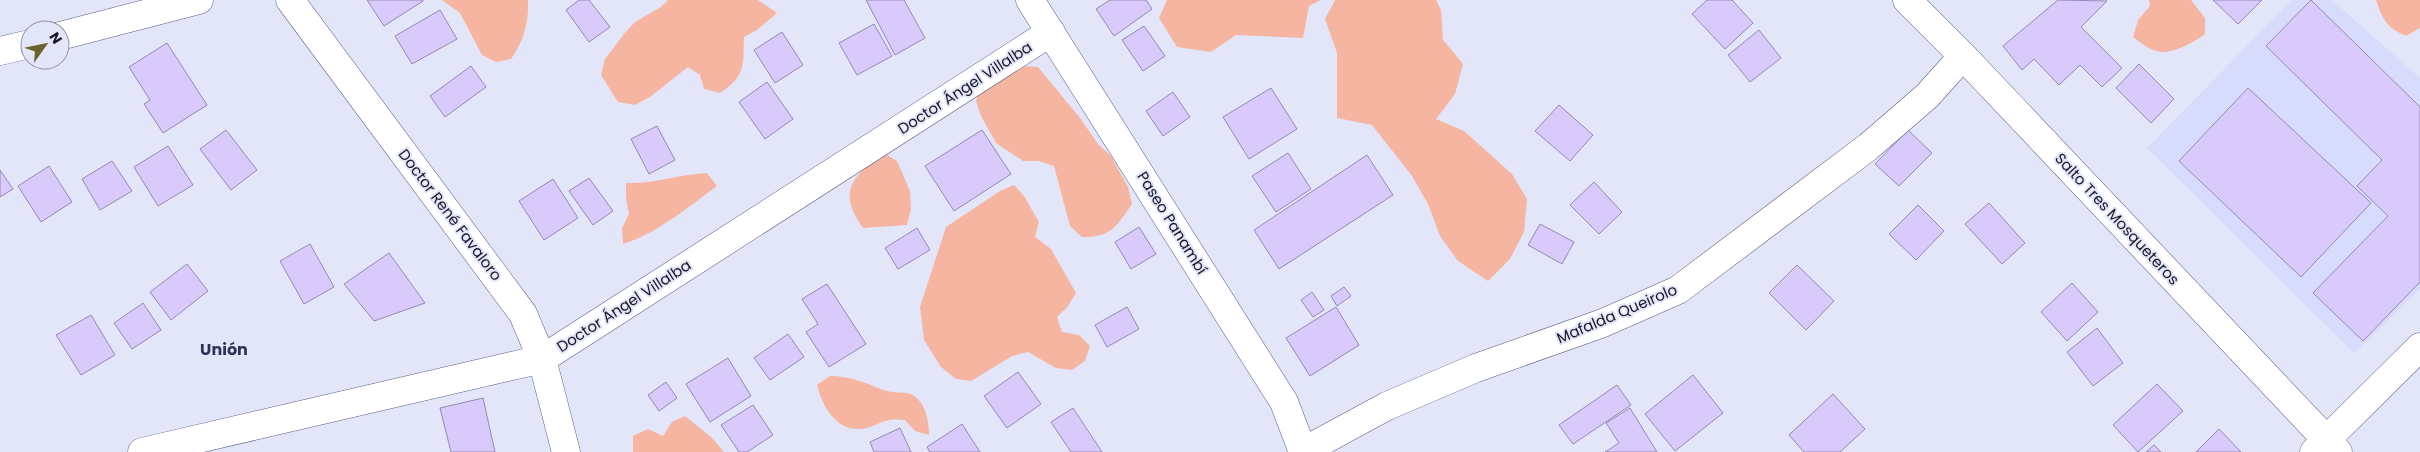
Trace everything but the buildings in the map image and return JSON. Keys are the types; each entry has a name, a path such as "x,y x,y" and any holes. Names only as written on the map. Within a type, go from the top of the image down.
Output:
{"street":[{"path":"70,33 199,0"},
{"name":"Doctor René Favaloro","path":"290,0 523,314 542,359 566,452"},
{"name":"Paseo Panambí","path":"1030,0 1052,32 1284,402 1303,452"},
{"name":"Salto Tres Mosqueteros","path":"1923,5 1963,56 2326,448"},
{"name":"Doctor Ángel Villalba","path":"142,452 542,359 1052,32"},
{"path":"0,51 20,46"},
{"name":"Mafalda Queirolo","path":"1303,452 1387,406 1476,368 1603,323 1678,290 1868,147 1928,96 1963,56"},
{"path":"2326,448 2420,348"}],"shaded area":[{"path":"442,0 528,0 528,16 525,31 511,59 496,62 482,55 460,13"},
{"path":"668,0 758,0 777,13 757,30 744,37 743,63 739,75 735,81 720,93 704,89 700,75 688,67 650,97 635,105 618,102 601,75 605,59 635,22 661,7"},
{"path":"1167,0 1321,0 1309,6 1303,38 1236,35 1211,52 1177,47 1159,18"},
{"path":"1335,0 1436,0 1441,10 1443,40 1463,64 1455,94 1436,119 1464,131 1512,174 1527,199 1524,232 1510,259 1488,281 1458,261 1440,236 1428,204 1412,176 1372,125 1337,118 1337,53 1325,19"},
{"path":"2149,0 2191,0 2205,18 2205,34 2172,51 2161,52 2146,46 2133,37 2138,20 2150,6"},
{"path":"2292,0 2332,0 2420,78 2420,289 2354,353 2147,148"},
{"path":"2376,0 2420,0 2420,28 2406,36 2394,29 2383,18"},
{"path":"1021,66 1038,67 1080,118 1098,144 1111,156 1128,187 1132,204 1117,225 1107,233 1092,237 1082,237 1070,226 1054,166 1038,161 1023,161 996,143 981,116 976,101 980,86"},
{"path":"884,153 897,161 910,191 911,209 907,225 863,228 851,204 850,194 852,186 856,178"},
{"path":"707,173 717,186 684,211 660,226 623,244 622,228 629,214 626,183 647,182"},
{"path":"1014,185 1024,196 1039,222 1035,237 1051,249 1076,293 1068,306 1057,317 1062,332 1079,335 1090,346 1085,361 1072,370 1056,368 1028,352 1012,356 971,381 956,379 941,367 924,340 920,307 946,227 1000,191"},
{"path":"830,376 864,382 886,391 913,395 925,410 929,435 915,431 905,420 889,420 863,429 851,428 836,421 826,408 817,385"},
{"path":"685,416 711,437 724,452 633,452 633,436 648,429 663,436 672,422"}],"district":[{"name":"Unión","path":"224,349"}]}
